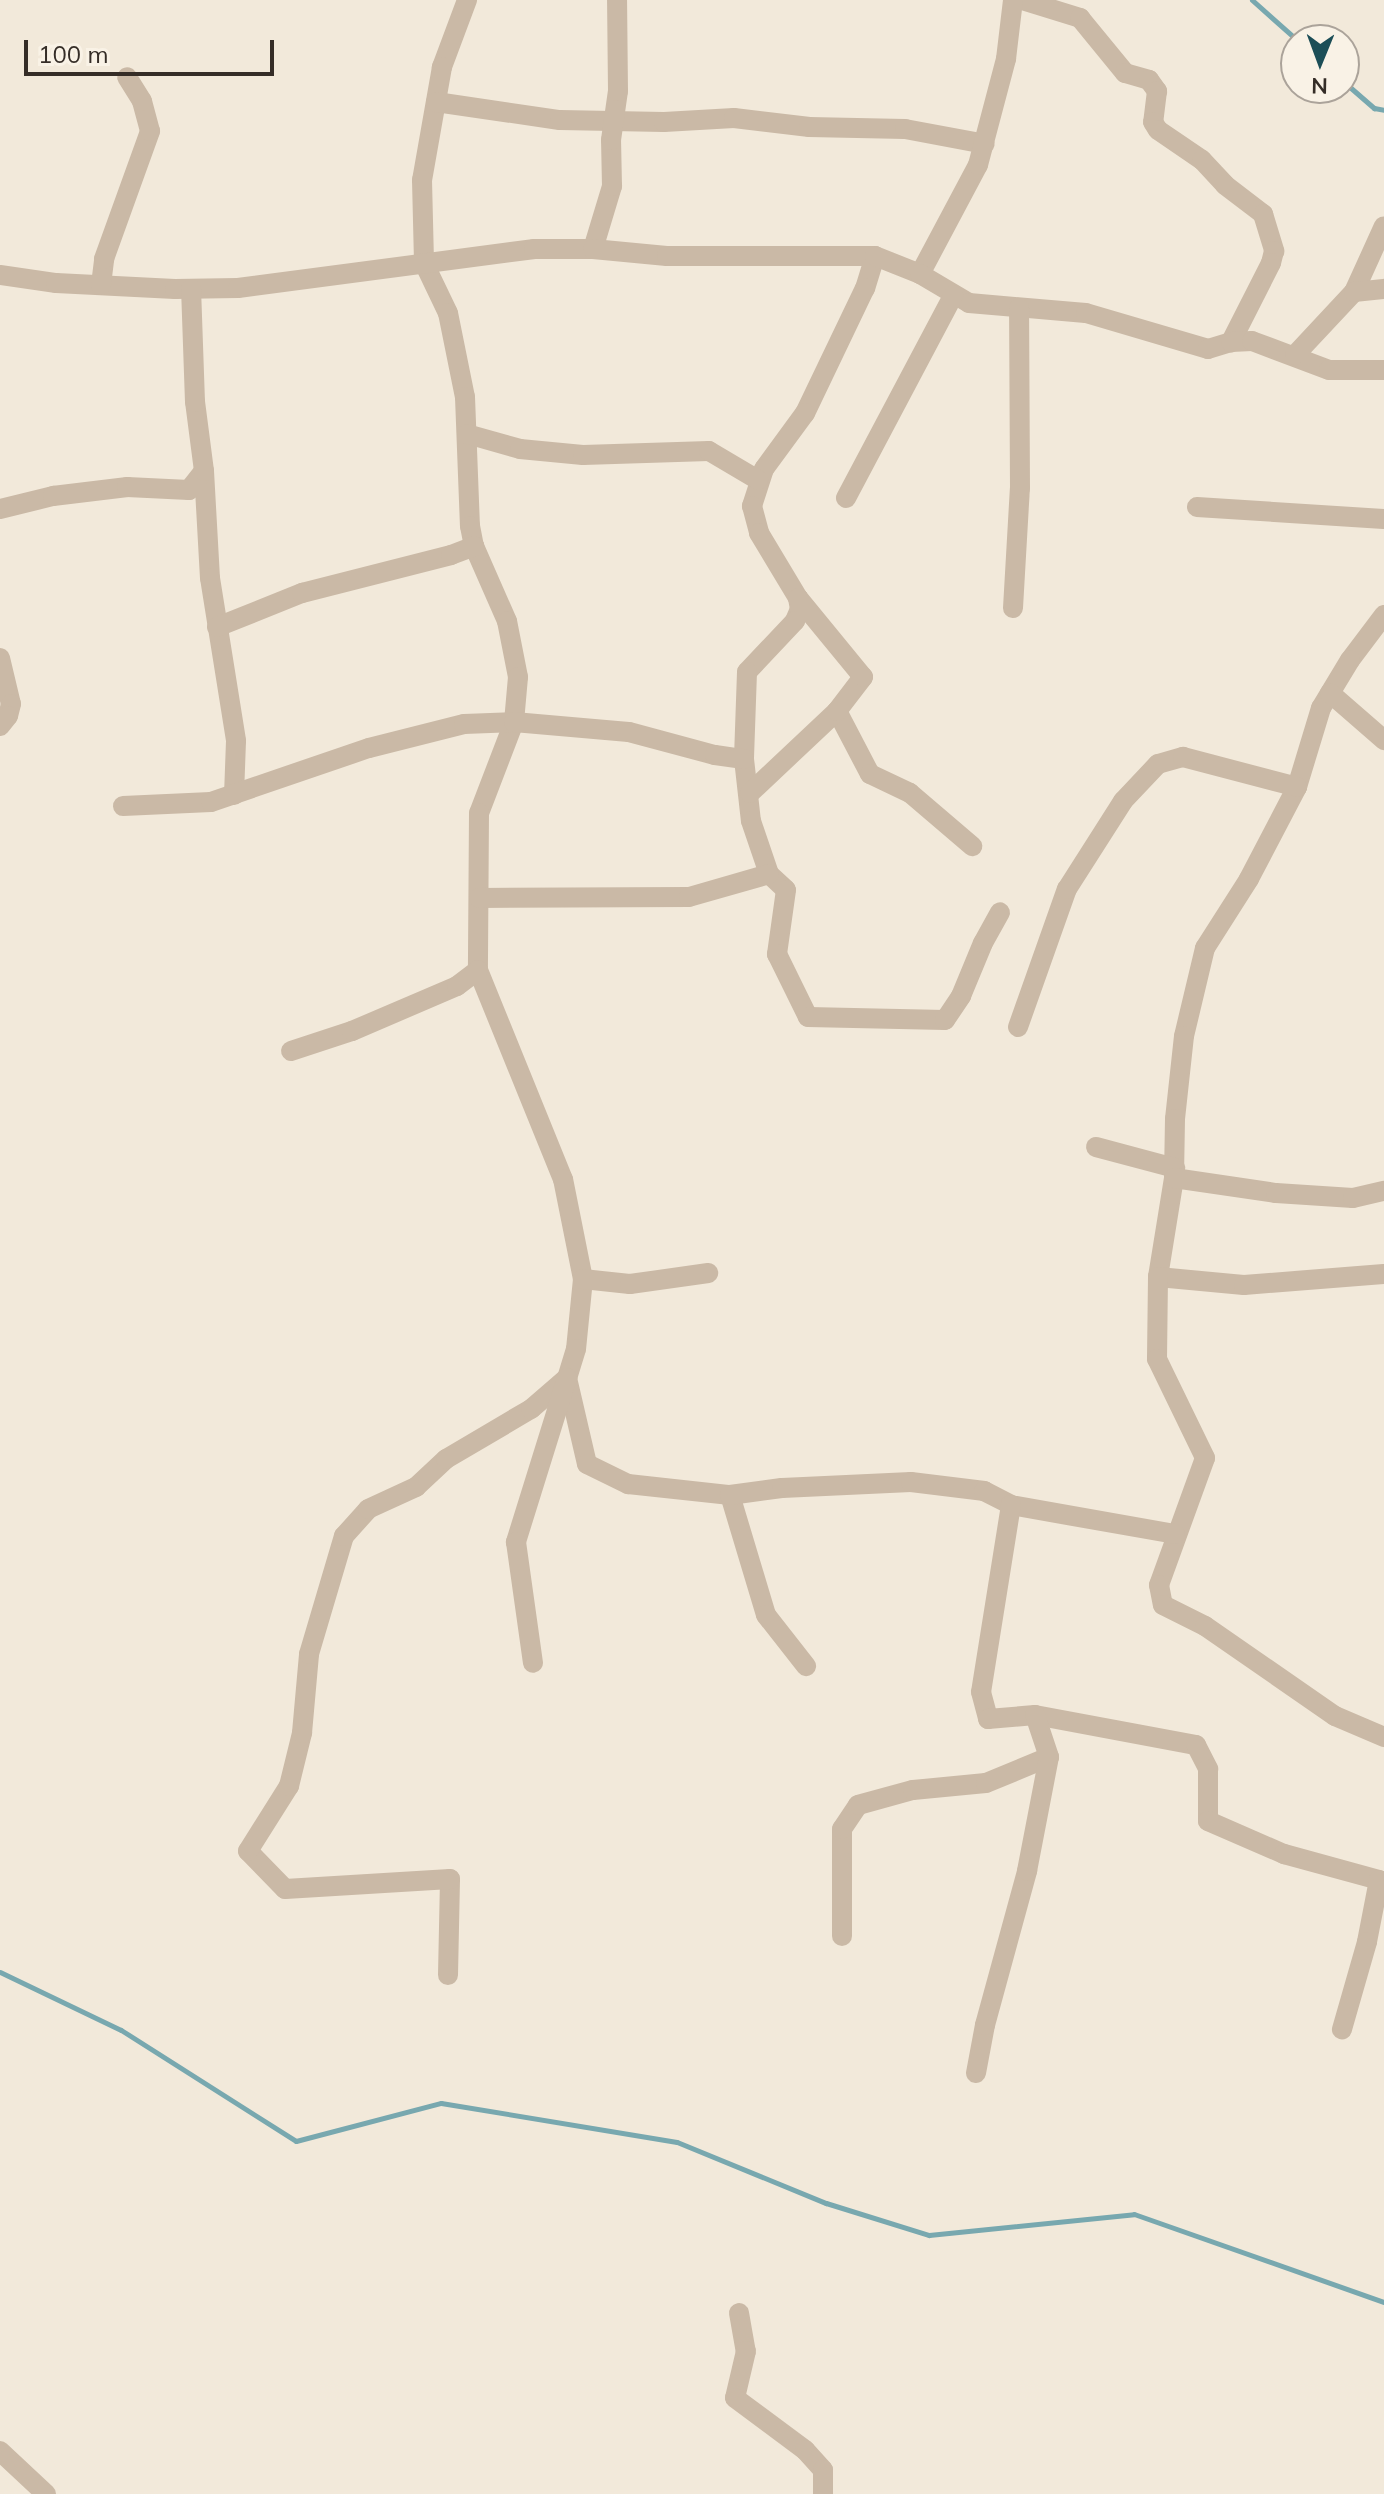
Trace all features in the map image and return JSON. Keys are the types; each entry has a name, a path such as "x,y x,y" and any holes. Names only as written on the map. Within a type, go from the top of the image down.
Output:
{"street":[{"path":"467,0 442,67 423,165 424,263 448,313 465,397 470,526 474,546 507,621 518,677 514,722 479,813 478,970 563,1179 583,1279 576,1349 516,1542 533,1663"},
{"path":"593,249 610,201 613,122 618,91 617,0"},
{"path":"920,274 978,165 1006,59 1013,0"},
{"path":"1022,0 1080,18 1125,73 1149,80 1157,91 1157,113 1153,122 1158,130 1202,160 1225,185 1263,214 1274,251 1271,263 1231,342"},
{"path":"101,285 104,259 150,131 142,101 127,77"},
{"path":"436,102 560,120 613,122 734,118 809,127 905,129 985,144"},
{"path":"1295,355 1354,292 1384,226"},
{"path":"0,276 101,285 238,288 493,252 593,249 667,256 875,256 920,274 969,303 1086,313 1208,349 1231,342 1252,341 1329,370 1384,370"},
{"path":"750,793 837,711 863,677 798,598 752,519 758,480 805,413 865,288 875,256"},
{"path":"191,289 195,402 204,471 210,578 236,741 234,795"},
{"path":"1354,292 1384,289"},
{"path":"846,498 953,296"},
{"path":"1013,608 1020,488 1019,308"},
{"path":"467,434 520,449 583,455 709,451 758,480"},
{"path":"0,509 53,496 127,487 189,490 204,471"},
{"path":"1197,507 1384,519"},
{"path":"217,627 302,593 474,546"},
{"path":"798,598 800,609 795,621 747,672 744,759 754,832 769,874 786,890 777,954 808,1017 945,1020 961,996 1000,912"},
{"path":"1384,615 1321,708 1297,787 1249,879 1205,948 1184,1036 1175,1119 1175,1173 1158,1277 1157,1359 1205,1458 1159,1585 1163,1605 1205,1626 1335,1716 1384,1737"},
{"path":"0,658 11,704 8,716 0,726"},
{"path":"1330,693 1384,740"},
{"path":"837,711 870,774 910,793 972,846"},
{"path":"123,806 211,802 369,748 464,724 514,722 629,732 715,755 744,759"},
{"path":"1018,1027 1067,889 1123,801 1158,764 1183,757 1297,787"},
{"path":"479,898 689,897 769,874"},
{"path":"291,1051 352,1031 457,986 478,970"},
{"path":"1096,1147 1175,1173 1276,1193 1353,1198 1384,1191"},
{"path":"583,1279 630,1284 708,1273"},
{"path":"1158,1277 1244,1285 1384,1274"},
{"path":"567,1378 587,1464 628,1484 730,1495 782,1488 911,1482 984,1491 1011,1505 1175,1534"},
{"path":"448,1975 450,1879 285,1889 248,1851 289,1786 302,1733 309,1654 344,1536 368,1509 416,1487 446,1459 531,1409 567,1378"},
{"path":"730,1495 766,1615 806,1666"},
{"path":"1011,1505 981,1692 988,1719 1035,1715 1196,1745 1208,1769 1208,1821 1284,1854 1379,1880 1367,1942 1342,2029"},
{"path":"976,2073 985,2025 1027,1871 1049,1757 1035,1715"},
{"path":"842,1936 842,1829 858,1805 913,1790 986,1783 1049,1757"},
{"path":"739,2313 746,2351 735,2398 805,2450 823,2470 823,2494"},
{"path":"2,2458 46,2494"}],"waterway":[{"path":"1252,0 1280,25"},
{"path":"1360,96 1374,108 1384,110"},
{"path":"0,1972 121,2030 296,2141 441,2103 677,2142 826,2203 929,2235 1134,2214 1384,2302"}]}
